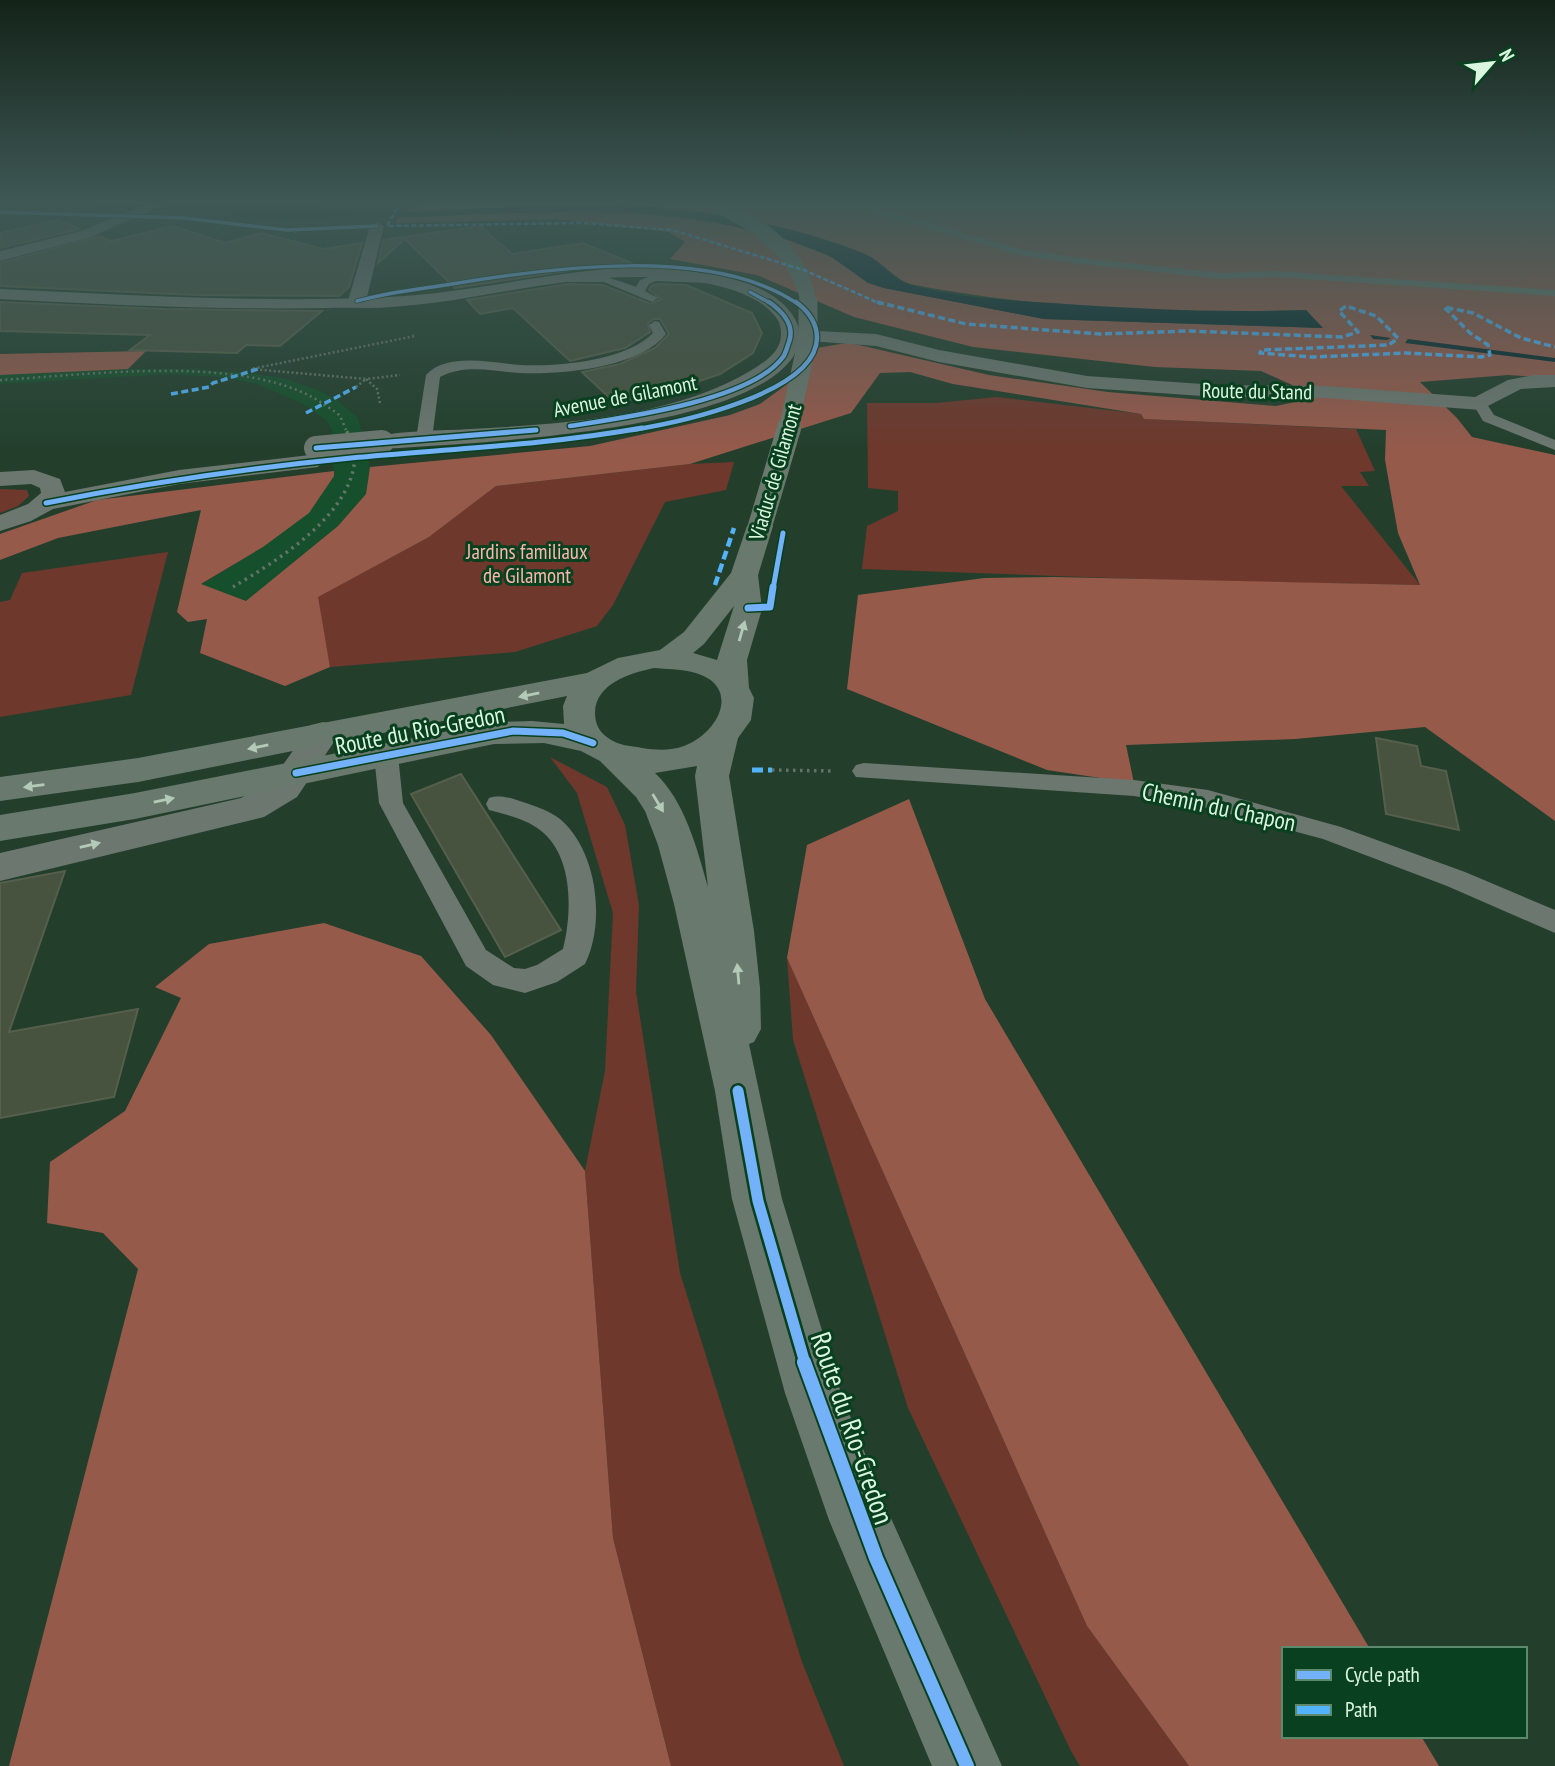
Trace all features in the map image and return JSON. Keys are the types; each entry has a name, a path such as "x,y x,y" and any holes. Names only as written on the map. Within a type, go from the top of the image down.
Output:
{"main road":[{"name":"Viaduc de Gilamont","path":"668,659 694,638 744,575 805,363 810,307 805,285"},
{"name":"Viaduc de Gilamont","path":"734,687 732,662 751,595 744,575"},
{"path":"668,659 691,661 713,669 734,687 740,702 738,717 722,738 699,752 670,760 640,761 603,748 581,728 579,712 584,696 596,681 629,664 668,659"},
{"name":"Route du Rio-Gredon","path":"0,789 138,770 596,681"},
{"name":"Route du Rio-Gredon","path":"0,828 135,806 513,731 563,733 603,748 649,788 663,811 677,845 694,904 738,1091 757,1199 813,1393 866,1533 967,1766"},
{"name":"Route du Rio-Gredon","path":"722,738 712,776 740,988 738,1091"}],"street":[{"path":"356,301 360,285"},
{"name":"Avenue de Gilamont","path":"356,301 450,285"},
{"name":"Avenue de Gilamont","path":"0,294 273,305 394,302 497,285"},
{"name":"Avenue de Gilamont","path":"378,449 424,439 568,426 644,414 710,397 760,376 782,358 791,344 790,327 785,317 765,299 725,285"},
{"name":"Avenue de Gilamont","path":"759,285 786,296 809,313"},
{"path":"809,313 816,324 817,337"},
{"name":"Route du Stand","path":"809,313 955,358"},
{"name":"Avenue de Gilamont","path":"49,493 179,477 313,455 573,438 626,430 718,409 789,379 811,359 817,337"},
{"name":"Route du Stand","path":"817,337 863,338 1076,380 1217,391 1326,391 1480,404"},
{"path":"1480,404 1507,384 1530,380 1555,381"},
{"path":"0,523 31,512 49,493 34,477 1,478"},
{"path":"0,867 251,808 285,788 323,733"}],"lane":[{"path":"618,285 652,298"},
{"path":"638,294 641,285"},
{"path":"1443,285 1555,293"},
{"path":"424,439 435,373 453,367 532,369 603,360 654,342 660,334 655,325"},
{"path":"1480,404 1488,418 1555,445"},
{"path":"386,755 391,803 476,958 498,975 517,983 537,979 575,956 582,934 583,899 568,848 553,827 528,813 498,804"},
{"name":"Chemin du Chapon","path":"864,771 1134,788 1208,799 1332,834 1456,878 1555,922"}],"path":[{"path":"403,333 415,336 251,369 366,379 435,373"},
{"path":"356,387 366,379"},
{"path":"366,379 376,385 380,393 380,405"},
{"path":"772,770 864,771"}],"shaded area":[{"path":"781,285 878,285 1044,319 1322,328 1306,310 1157,311 1057,305 919,285 1555,285 1555,378 1508,375 1420,382 1457,418 1472,437 1555,455 1555,821 1425,727 1295,739 1126,745 1134,783 1047,770 847,689 858,595 984,578 1055,577 1420,585 1398,533 1385,460 1386,430 1144,419 1141,414 953,384 910,372 880,373 851,413 690,464 496,486 429,537 318,597 330,667 285,686 200,653 207,619 188,622 177,612 201,510 58,538 0,560 0,534 97,500 334,471 334,476 309,513 263,547 201,584 246,601 338,526 366,494 370,467 590,446 730,415 760,404 786,385 811,359 816,348 847,343 989,375 1108,392 1276,406 1319,397 1261,371 1155,367 973,347 854,317"},
{"path":"146,351 128,369 0,375 0,354"},
{"path":"196,369 256,374 283,378 321,391 358,418 370,467 366,494 338,526 246,601 201,585 263,547 334,476 332,430 327,421 303,404 258,384 221,377 168,374 0,384 0,375"},
{"path":"909,799 985,999 1369,1647 1282,1647 1282,1738 1422,1738 1439,1766 1189,1766 1087,1626 787,958 807,845"},
{"path":"324,923 421,956 491,1035 585,1171 613,1538 671,1766 9,1766 138,1269 103,1233 47,1223 50,1162 125,1111 181,998 155,987 209,944"}],"green space":[{"path":"996,397 1142,414 1144,419 1356,429 1375,471 1360,472 1369,486 1341,486 1420,585 1195,581 862,569 867,526 898,511 898,491 868,488 867,403 936,403"},
{"name":"Jardins familiaux de Gilamont","path":"734,462 726,490 665,502 613,605 597,626 515,652 330,667 317,597 429,537 496,486 690,464"},
{"path":"0,489 27,490 29,496 18,506 0,513"},
{"path":"168,552 131,695 0,717 0,602 10,600 22,573"},
{"path":"550,757 607,787 625,825 639,905 636,992 680,1273 802,1662 844,1766 671,1766 613,1538 585,1171 605,1071 613,913 577,793"},
{"path":"787,958 1087,1626 1189,1766 1080,1766 1071,1751 908,1408 793,1040"}],"water":[{"path":"876,285 913,285 999,299 1148,309 1306,310 1323,328 1044,319"}],"building":[{"path":"349,285 339,296 195,295 0,286"},
{"path":"559,285 604,285 651,304 661,299 649,290 651,286 687,285 752,313 762,333 753,353 720,374 664,393 615,403 582,372 620,364 655,348 669,334 660,319 648,323 650,332 625,348 570,361 513,308 480,314 467,300"},
{"path":"0,302 164,309 322,311 280,346 246,345 237,353 130,350 150,335 0,331"},
{"path":"1376,738 1417,746 1421,766 1446,771 1459,830 1386,814"},
{"path":"461,774 561,930 505,957 411,794"},
{"path":"65,871 9,1032 138,1009 114,1097 0,1118 0,883"}],"waterway":[{"path":"1373,337 1387,338"},
{"path":"1408,341 1555,360"}],"railway":[{"path":"0,380 166,371 210,372 252,378 290,387 322,403 339,415 346,430"},
{"path":"233,587 292,549 329,515 343,495 352,475 355,453 346,430"}],"marked path":[{"path":"839,285 888,307 966,324 1100,334 1188,331 1342,337 1358,332 1339,311 1346,306 1376,316 1398,338 1389,345 1261,350 1260,353 1312,357 1406,353 1481,357 1490,355 1488,345 1470,333 1444,307 1473,313 1521,338 1555,347"},
{"path":"171,394 209,387 213,383 258,369"},
{"path":"306,413 356,387"},
{"path":"715,585 734,528"},
{"path":"752,770 772,770"}],"cycle path":[{"path":"357,301 439,285"},
{"path":"46,503 133,486 264,467 601,435 642,428 721,408 779,385 805,366 813,355 817,333 808,312 782,294 759,285"},
{"path":"570,426 698,401 734,389 763,374 784,357 791,336 790,328 777,308 750,292"},
{"path":"316,448 536,430"},
{"path":"748,608 770,607 783,533"},
{"path":"296,773 513,731 563,733 593,743"},
{"path":"738,1091 752,1174 777,1274 823,1417 876,1558 967,1766"}]}
